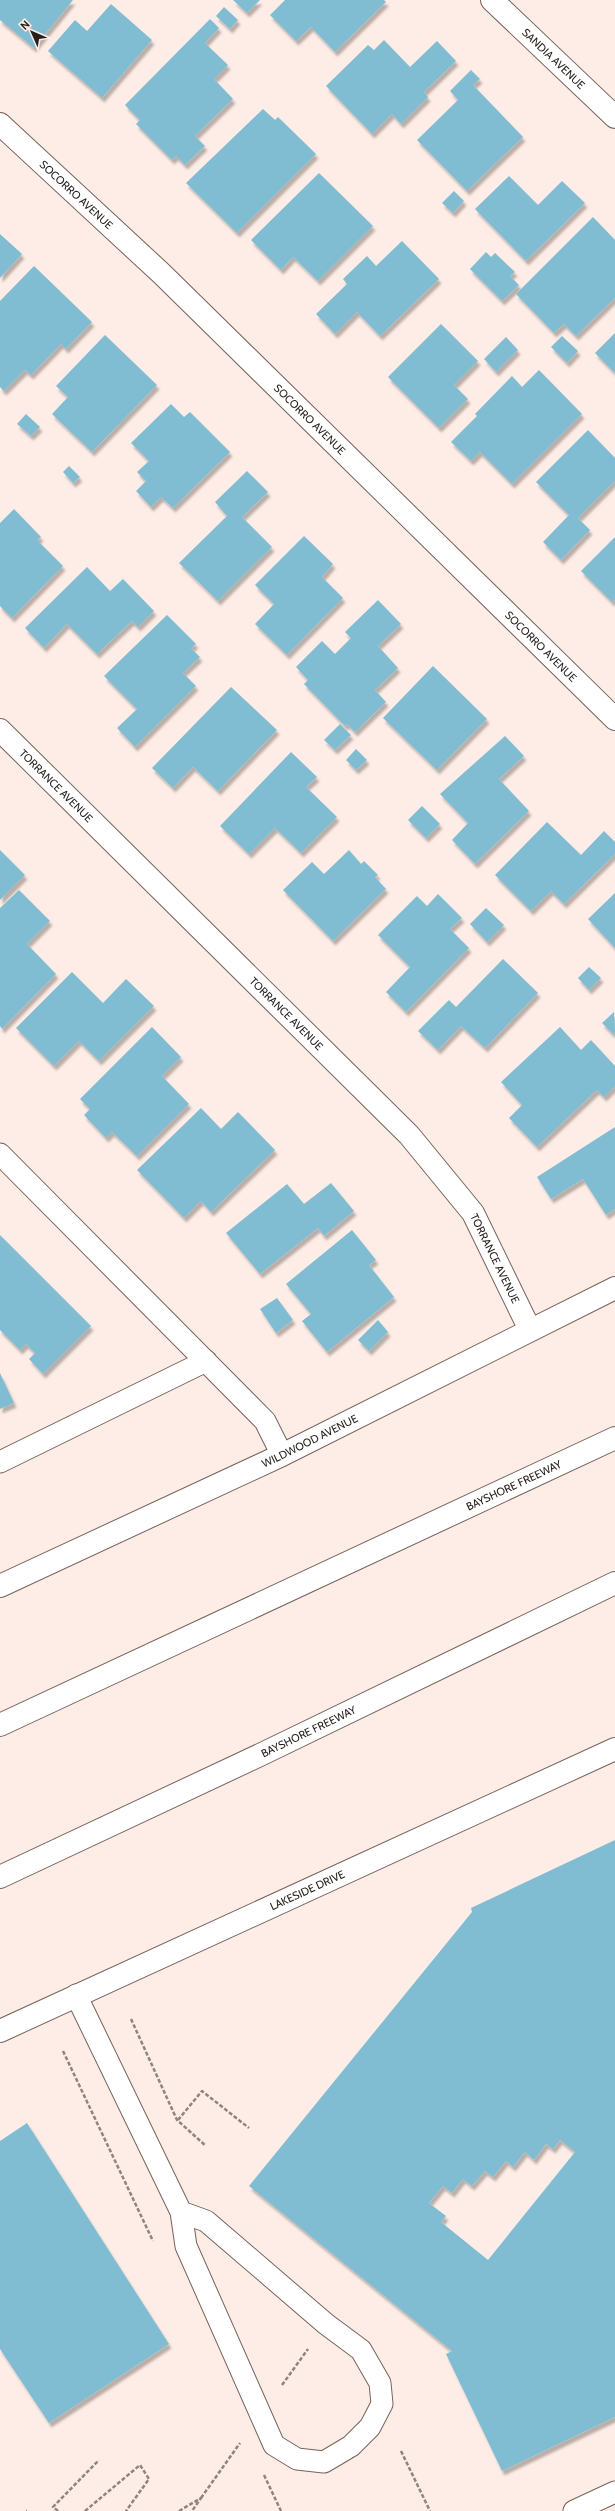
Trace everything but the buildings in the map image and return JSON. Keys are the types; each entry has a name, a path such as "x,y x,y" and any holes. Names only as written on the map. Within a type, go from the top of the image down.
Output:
{"main road":[{"name":"SANDIA AVENUE","path":"492,0 615,117"},
{"name":"SOCORRO AVENUE","path":"0,124 162,274 615,719"},
{"name":"TORRANCE AVENUE","path":"0,730 409,1135 473,1212 530,1330"},
{"name":"WILDWOOD AVENUE","path":"0,1586 282,1455 615,1288"},
{"name":"BAYSHORE FREEWAY","path":"0,1725 615,1438"},
{"name":"BAYSHORE FREEWAY","path":"0,1877 262,1754 615,1583"},
{"name":"LAKESIDE DRIVE","path":"0,2031 615,1749"}],"lane":[{"path":"0,1154 265,1421 282,1455"},
{"path":"0,1462 206,1361"},
{"path":"76,1995 181,2212 186,2246 274,2445 297,2459 324,2462 352,2446 370,2427 382,2404 380,2383 361,2350 326,2324 206,2221 181,2212"},
{"path":"574,2511 615,2492"}],"path":[{"path":"131,2019 177,2120 206,2146"},
{"path":"177,2120 202,2091 248,2128"},
{"path":"192,2511 326,2324"},
{"path":"401,2451 430,2511"},
{"path":"58,2511 53,2507 99,2460"},
{"path":"84,2511 140,2464 149,2480 126,2511"},
{"path":"179,2511 201,2498"}]}
